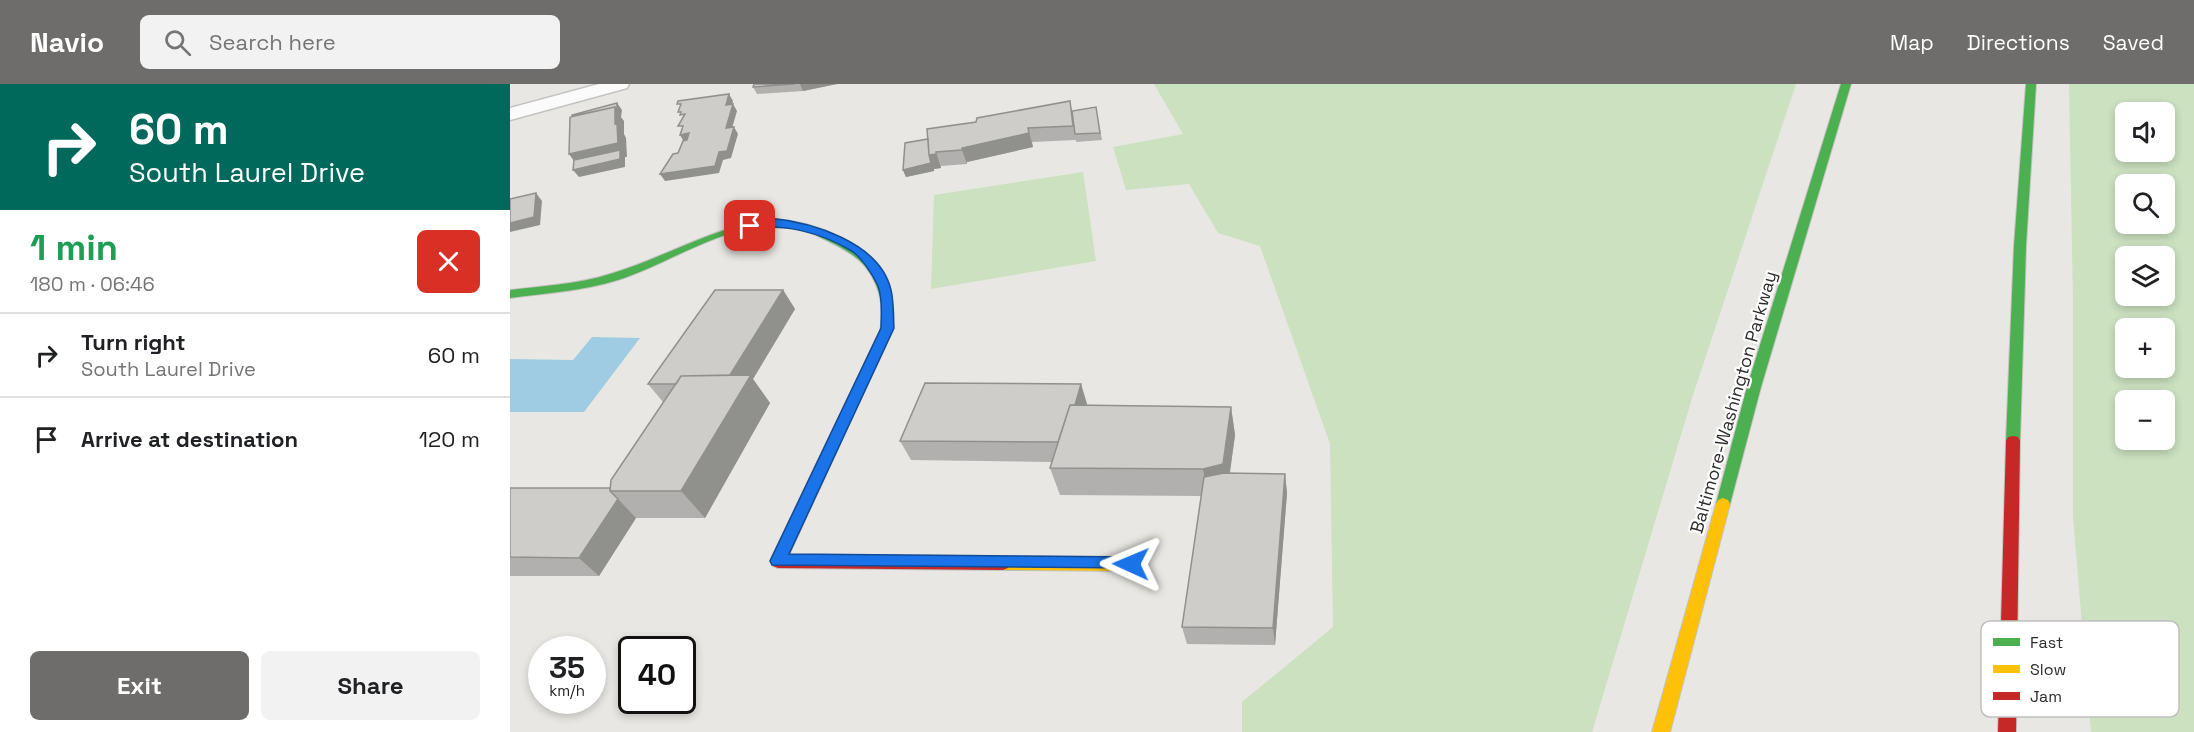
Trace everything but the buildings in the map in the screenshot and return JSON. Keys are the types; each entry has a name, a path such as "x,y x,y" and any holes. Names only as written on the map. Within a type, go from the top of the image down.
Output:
{"main road":[{"name":"Baltimore-Washington Parkway","path":"1661,732 1754,387 1846,84"},
{"path":"2009,621 2024,160 2031,84"},
{"path":"510,294 613,277 663,260 730,231 769,222 795,224 856,248 875,270 885,289 888,328 778,561 1131,564"},
{"path":"2007,717 2007,732"}],"street":[{"path":"510,114 620,84"}],"green space":[{"path":"1154,84 1796,84 1693,395 1592,732 1242,732 1242,702 1333,627 1330,444 1260,246 1218,233 1189,184 1126,190 1113,147 1183,134"},
{"path":"2069,84 2194,84 2194,732 2091,732 2090,717 2179,717 2179,621 2082,621 2073,517 2073,302"},
{"path":"1083,172 1096,261 931,289 934,195"}],"water":[{"path":"592,337 640,338 584,412 510,412 510,359 573,360"}],"traffic: fast":[{"path":"1723,504 1754,387 1846,84"},
{"path":"2013,441 2020,246 2031,84"},
{"path":"510,294 614,277 704,240 751,225 774,222 797,224 843,244 870,264 878,276 886,300 888,317 886,331"}],"traffic: slow":[{"path":"1661,732 1723,504"},
{"path":"1003,563 1131,564"}],"traffic: jam":[{"path":"886,331 778,561 1003,563"},
{"path":"2009,621 2013,441"},
{"path":"2007,717 2007,732"}],"route":[{"path":"750,226 769,222 795,224 856,248 875,270 885,289 888,328 778,561 1131,564"}]}
